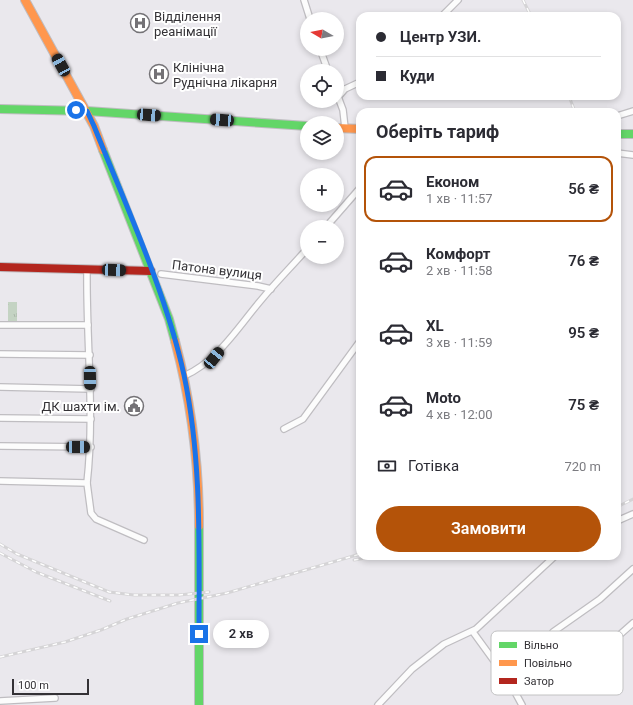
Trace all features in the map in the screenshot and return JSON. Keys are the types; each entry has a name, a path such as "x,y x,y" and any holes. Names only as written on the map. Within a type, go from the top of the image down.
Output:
{"main road":[{"path":"25,0 87,111 169,319 184,376 198,483 199,705"},
{"path":"0,109 87,111 300,126"},
{"path":"344,128 356,130"},
{"path":"621,134 633,134"},
{"path":"0,267 151,271"}],"street":[{"path":"304,0 308,12"},
{"path":"446,12 458,0"},
{"path":"344,90 356,84"},
{"path":"621,115 633,111"},
{"path":"621,154 633,155"},
{"path":"332,220 356,193"},
{"path":"184,376 194,372 214,358 271,289 300,257"},
{"path":"87,269 91,419 91,447 87,483 91,513 96,519 144,540"},
{"name":"Патона вулиця","path":"161,274 258,286 271,289"},
{"path":"0,325 88,325"},
{"path":"284,429 303,419 356,346"},
{"path":"0,354 90,355"},
{"path":"0,387 90,389"},
{"path":"0,418 91,419"},
{"path":"0,446 91,447"},
{"path":"0,481 87,483"},
{"path":"621,519 633,514"},
{"path":"378,705 417,665 444,644 473,632 551,560"},
{"path":"554,631 600,599 633,569"},
{"path":"623,632 633,623"},
{"path":"473,632 491,657"},
{"path":"517,695 522,705"},
{"path":"0,701 55,698"}],"green space":[{"path":"8,302 17,302 17,323 8,323"}],"railway":[{"path":"523,0 529,12"},
{"path":"570,100 574,108"},
{"path":"621,505 633,499"},
{"path":"0,544 17,554 109,592 134,595 179,595 209,592"},
{"path":"0,553 36,572 110,601"},
{"path":"0,657 65,642 101,630 127,619 178,603 227,593 356,555"}],"traffic: fast":[{"path":"0,109 87,111 300,126"},
{"path":"621,134 633,134"},
{"path":"103,150 169,319 175,341"},
{"path":"199,526 199,705"}],"traffic: slow":[{"path":"25,0 94,126 103,150"},
{"path":"344,128 356,129"},
{"path":"175,341 186,386 196,456 199,526"}],"traffic: jam":[{"path":"0,267 151,271"}],"place":[{"name":"Відділення реанімації","path":"140,23"},
{"name":"Клінічна Руднічна лікарня","path":"159,74"},
{"name":"ДК шахти ім.","path":"134,406"}],"route":[{"path":"76,110 87,111 94,126 169,319 184,376 193,430 198,483 199,634"}]}
